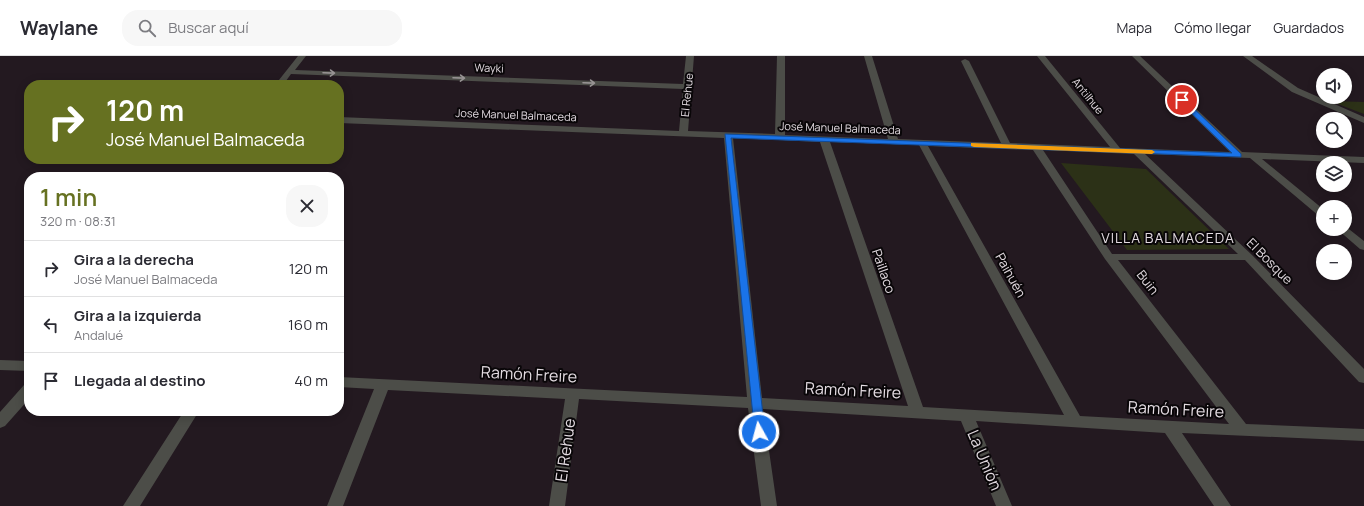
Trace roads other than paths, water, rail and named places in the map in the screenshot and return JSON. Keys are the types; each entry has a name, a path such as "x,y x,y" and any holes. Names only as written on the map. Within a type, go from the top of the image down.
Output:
{"street":[{"path":"283,80 302,56"},
{"name":"El Rehue","path":"683,134 690,56"},
{"path":"780,137 781,56"},
{"path":"868,56 894,142"},
{"name":"Antilhue","path":"1041,56 1117,150"},
{"path":"1136,56 1239,155"},
{"path":"1247,56 1295,90 1364,120"},
{"path":"965,61 1006,146"},
{"name":"Wayki","path":"290,72 687,87"},
{"name":"José Manuel Balmaceda","path":"344,120 1364,160"},
{"path":"728,135 755,403 768,506"},
{"name":"Paillaco","path":"824,139 917,412"},
{"name":"Paihuén","path":"922,143 1075,421"},
{"name":"Buin","path":"1036,147 1109,257 1243,430"},
{"name":"El Bosque","path":"1136,151 1248,257 1364,378"},
{"path":"1253,156 1316,208"},
{"path":"1351,236 1364,247"},
{"path":"1109,257 1248,257"},
{"path":"0,365 24,366"},
{"name":"Ramón Freire","path":"344,382 755,403 1169,427 1364,435"},
{"path":"335,506 383,384"},
{"name":"El Rehue","path":"557,506 573,394"},
{"path":"0,422 24,395"},
{"name":"La Unión","path":"966,415 1004,506"},
{"path":"132,506 189,416"},
{"path":"1169,427 1223,506"}],"district":[{"name":"VILLA BALMACEDA","path":"1168,238"}]}
